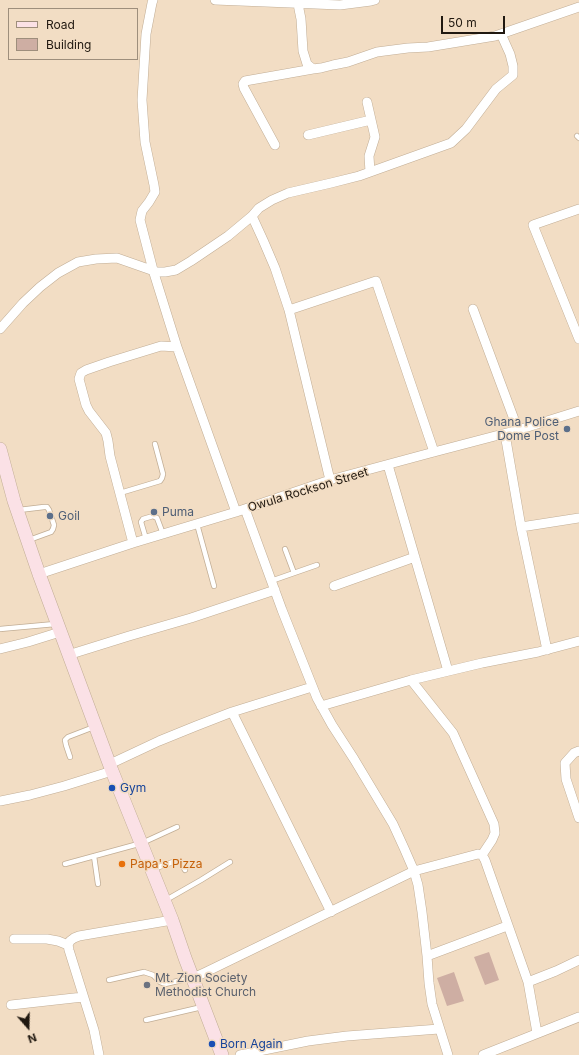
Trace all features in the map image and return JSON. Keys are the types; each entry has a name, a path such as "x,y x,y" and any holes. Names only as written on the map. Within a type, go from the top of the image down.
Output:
{"main road":[{"path":"0,449 17,510 58,628 172,920 222,1055"}],"street":[{"path":"153,0 146,34 142,100 145,142 155,192 142,210 140,220 153,270 177,346 236,512"},
{"path":"215,0 340,5 375,0"},
{"path":"294,2 301,19 303,51 307,64 313,68"},
{"path":"275,145 244,88 243,84 246,81 313,68 321,68 348,62 377,52 402,48 428,47 495,36 579,7"},
{"path":"0,329 23,303 40,287 58,273 78,262 96,258 117,258 153,270 165,272 176,270 228,236 252,216 259,208 272,200 288,193 370,172 451,143 466,130 496,89 513,75 514,66 501,34"},
{"path":"367,102 375,137 369,156 370,172"},
{"path":"308,135 371,120"},
{"path":"579,209 533,224 579,339"},
{"path":"252,216 264,240 289,310 330,480"},
{"path":"289,310 376,281 434,452"},
{"path":"473,309 518,430"},
{"path":"133,543 110,456 106,432 86,405 79,378 81,373 86,370 109,362 161,346 177,346"},
{"name":"Owula Rockson Street","path":"39,574 133,543 236,512 330,480 505,434 579,412"},
{"path":"505,434 521,527 547,650"},
{"path":"388,465 448,672"},
{"path":"245,509 312,688 332,725 387,814 414,872 419,891 432,1004 448,1055"},
{"path":"521,527 579,518"},
{"path":"334,586 415,556"},
{"path":"68,655 191,618 275,590"},
{"path":"0,649 28,642 58,628"},
{"path":"321,706 411,680 547,650 579,641"},
{"path":"411,680 453,734 494,824 495,833 482,855"},
{"path":"0,801 64,786 111,767 159,741 232,712 312,688"},
{"path":"232,712 331,912"},
{"path":"579,751 574,753 565,763 566,779 579,818"},
{"path":"193,978 414,872 478,854 482,855"},
{"path":"482,855 528,982 537,1033"},
{"path":"99,1055 94,1030 69,950 68,945 70,941 79,936 172,920"},
{"path":"427,956 507,926"},
{"path":"14,939 47,939 68,945"},
{"path":"528,982 579,960"},
{"path":"11,1005 83,997"},
{"path":"483,1055 579,1018"},
{"path":"240,1055 301,1042 392,1032 439,1029"}],"lane":[{"path":"120,493 160,481 162,474 154,444"},
{"path":"17,510 47,507 54,525 51,532 27,540"},
{"path":"146,539 141,522 143,519 153,516 156,516 163,534"},
{"path":"197,524 214,586"},
{"path":"285,549 294,573"},
{"path":"271,580 317,565"},
{"path":"0,629 58,628"},
{"path":"70,757 65,740 68,737 96,726"},
{"path":"65,864 142,843 177,827"},
{"path":"94,856 98,884"},
{"path":"152,870 179,861 185,870"},
{"path":"164,900 230,862"},
{"path":"110,980 144,972 165,984 193,978"},
{"path":"146,1020 204,1006"}],"building":[{"path":"489,952 499,980 485,985 474,957"},
{"path":"454,972 464,1001 447,1006 437,978"}],"place":[{"name":"Ghana Police Dome Post","path":"567,429"},
{"name":"Puma","path":"154,512"},
{"name":"Goil","path":"50,516"},
{"name":"Gym","path":"112,788"},
{"name":"Papa's Pizza","path":"122,864"},
{"name":"Mt. Zion Society Methodist Church","path":"147,985"},
{"name":"Born Again","path":"212,1044"}]}
